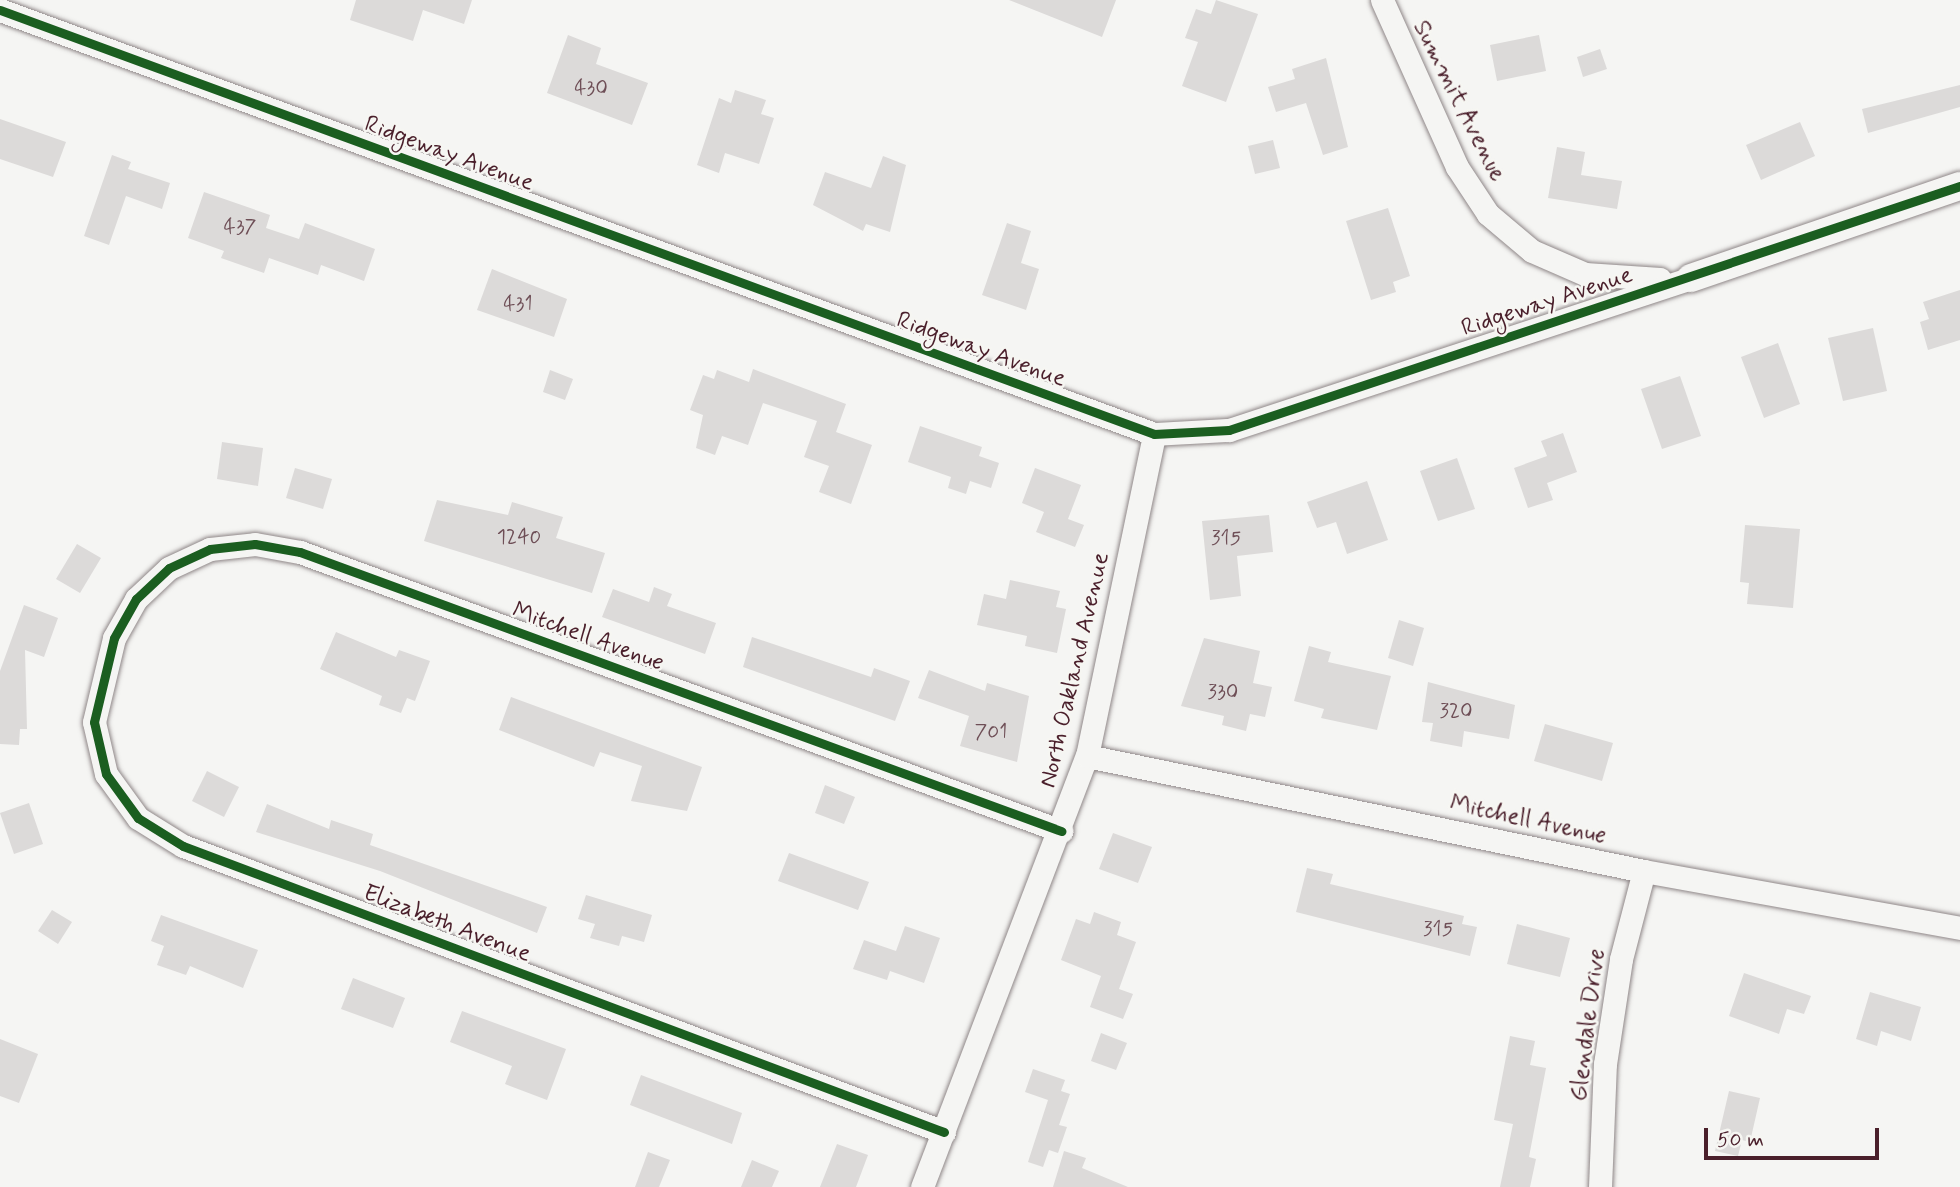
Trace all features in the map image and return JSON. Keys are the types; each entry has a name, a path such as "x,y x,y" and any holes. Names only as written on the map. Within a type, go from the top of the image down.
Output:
{"street":[{"name":"Summit Avenue","path":"1382,0 1457,167 1488,214 1532,251 1585,274 1691,278"},
{"name":"Ridgeway Avenue","path":"0,10 1154,434 1229,430 1960,186"},
{"name":"North Oakland Avenue","path":"922,1187 1061,831 1087,756 1154,434"},
{"name":"Mitchell Avenue","path":"122,624 136,599 169,568 210,549 255,544 300,552 1061,831"},
{"name":"Elizabeth Avenue","path":"122,624 102,669 94,722 106,774 138,818 183,846 944,1132"},
{"name":"Mitchell Avenue","path":"1087,756 1644,871 1960,928"},
{"name":"Glendale Drive","path":"1600,1187 1605,1064 1621,959 1644,871"}],"building":[{"path":"356,0 472,0 464,24 423,10 413,41 350,20"},
{"path":"1009,0 1116,0 1102,37"},
{"path":"1216,0 1258,14 1226,102 1182,86 1198,42 1185,38 1196,9 1211,14"},
{"path":"568,35 601,48 596,64 648,83 632,125 547,93"},
{"path":"1539,35 1546,71 1497,81 1490,45"},
{"path":"1600,49 1607,69 1583,77 1577,57"},
{"path":"1326,58 1348,147 1323,155 1306,103 1276,112 1268,87 1295,79 1292,69"},
{"path":"1960,85 1960,107 1868,133 1862,109"},
{"path":"735,90 766,100 761,114 774,118 759,164 725,153 719,173 697,165 719,98 731,103"},
{"path":"0,119 66,142 53,177 0,159"},
{"path":"1800,122 1815,156 1761,180 1746,145"},
{"path":"1273,140 1280,168 1255,174 1248,146"},
{"path":"1557,147 1585,152 1581,175 1622,181 1617,209 1548,198"},
{"path":"112,155 131,162 128,169 170,183 162,209 126,196 109,245 84,236"},
{"path":"883,156 906,165 890,232 866,224 863,231 813,205 825,172 871,188"},
{"path":"204,192 270,215 266,228 299,239 305,223 375,249 364,281 321,265 318,275 269,258 264,273 221,258 224,251 188,238"},
{"path":"1388,208 1410,276 1393,282 1396,292 1371,300 1346,221"},
{"path":"1007,223 1031,231 1021,263 1039,269 1026,310 982,295"},
{"path":"492,269 567,299 554,337 477,310"},
{"path":"1960,290 1960,340 1928,350 1920,322 1929,319 1923,302"},
{"path":"1873,328 1887,391 1843,401 1828,338"},
{"path":"1778,343 1800,404 1764,418 1741,357"},
{"path":"753,369 846,404 836,432 872,445 851,504 819,492 829,466 804,457 817,421 763,403 748,445 722,436 715,455 696,448 703,415 690,410 703,375 714,379 717,370 749,382"},
{"path":"550,370 573,379 565,400 543,392"},
{"path":"1680,376 1701,436 1662,449 1641,389"},
{"path":"920,426 982,447 979,456 999,463 991,488 970,481 966,494 948,488 951,477 908,462"},
{"path":"1563,433 1577,472 1547,483 1553,500 1528,508 1514,468 1547,456 1541,441"},
{"path":"222,442 263,448 258,486 217,479"},
{"path":"1457,458 1475,509 1438,521 1420,471"},
{"path":"295,468 332,479 323,509 286,498"},
{"path":"1035,468 1081,485 1068,519 1084,525 1075,547 1036,532 1044,512 1022,503"},
{"path":"1367,481 1388,540 1347,554 1336,522 1317,528 1307,502"},
{"path":"437,500 508,515 512,502 563,517 556,538 605,553 592,593 424,541"},
{"path":"1269,515 1273,552 1237,556 1241,596 1210,600 1202,521"},
{"path":"1745,525 1800,529 1793,608 1747,604 1749,583 1740,582"},
{"path":"77,544 101,558 80,593 56,579"},
{"path":"1010,580 1060,591 1056,607 1066,609 1057,653 1025,646 1027,636 977,625 984,594 1006,599"},
{"path":"654,587 672,594 667,606 716,623 705,654 602,617 613,589 649,602"},
{"path":"24,605 58,618 44,657 25,650 27,729 20,729 19,745 0,744 0,671"},
{"path":"1399,620 1424,628 1413,666 1388,658"},
{"path":"336,632 396,657 399,650 430,661 415,701 407,698 401,713 379,705 382,696 320,669"},
{"path":"752,637 871,677 874,668 910,681 895,721 743,667"},
{"path":"1204,638 1260,651 1253,683 1272,687 1265,717 1250,714 1246,731 1222,725 1224,716 1181,706"},
{"path":"1309,646 1331,652 1328,662 1391,676 1377,730 1321,718 1324,709 1294,701"},
{"path":"929,670 985,691 987,683 1029,696 1017,762 960,746 969,716 918,698"},
{"path":"1428,682 1515,705 1509,739 1464,731 1462,747 1430,741 1433,723 1422,722"},
{"path":"511,697 702,767 687,811 631,801 642,766 600,752 594,767 499,730"},
{"path":"1545,724 1613,743 1602,781 1534,761"},
{"path":"207,771 239,787 224,817 192,801"},
{"path":"825,785 855,797 844,824 815,813"},
{"path":"29,803 43,844 14,854 0,813"},
{"path":"267,804 329,829 331,820 373,834 370,845 547,907 537,933 380,871 256,832"},
{"path":"1113,833 1152,847 1138,883 1099,869"},
{"path":"789,853 869,882 858,910 778,881"},
{"path":"1307,868 1333,874 1330,884 1464,916 1462,924 1477,927 1470,956 1296,912"},
{"path":"586,895 652,915 644,942 622,936 619,946 590,938 595,924 578,919"},
{"path":"52,910 72,922 58,944 38,931"},
{"path":"1094,912 1121,922 1117,935 1136,942 1119,989 1133,994 1123,1019 1090,1007 1101,976 1061,960 1076,919 1090,924"},
{"path":"161,915 258,950 243,988 190,966 186,975 157,965 164,946 151,941"},
{"path":"1517,924 1570,938 1560,977 1507,964"},
{"path":"905,926 940,938 924,983 890,971 887,980 853,969 864,940 896,951"},
{"path":"1744,973 1811,996 1804,1014 1787,1009 1779,1034 1729,1016"},
{"path":"353,978 405,998 393,1028 341,1009"},
{"path":"1870,992 1921,1007 1911,1041 1881,1031 1877,1046 1856,1039"},
{"path":"462,1011 566,1049 547,1100 505,1084 512,1066 450,1042"},
{"path":"1101,1033 1127,1043 1116,1070 1091,1061"},
{"path":"1510,1036 1535,1041 1530,1065 1546,1068 1529,1157 1536,1159 1530,1187 1500,1187 1513,1124 1494,1120"},
{"path":"0,1039 38,1054 19,1103 0,1096"},
{"path":"1033,1069 1065,1080 1061,1091 1070,1094 1059,1125 1067,1127 1058,1153 1049,1150 1043,1167 1028,1162 1048,1100 1025,1092"},
{"path":"641,1075 742,1113 732,1144 630,1105"},
{"path":"1729,1091 1760,1098 1750,1142 1742,1140 1738,1156 1715,1151"},
{"path":"837,1144 868,1155 856,1187 820,1187"},
{"path":"1064,1151 1086,1158 1082,1168 1128,1187 1053,1187"},
{"path":"648,1152 670,1160 659,1187 635,1187"},
{"path":"752,1160 779,1171 772,1187 741,1187"}],"cycle path":[{"path":"0,10 1154,434 1229,430 1960,186"},
{"path":"944,1132 183,846 138,818 106,774 94,722 114,638 136,599 169,568 210,549 255,544 300,552 1061,831"}]}
